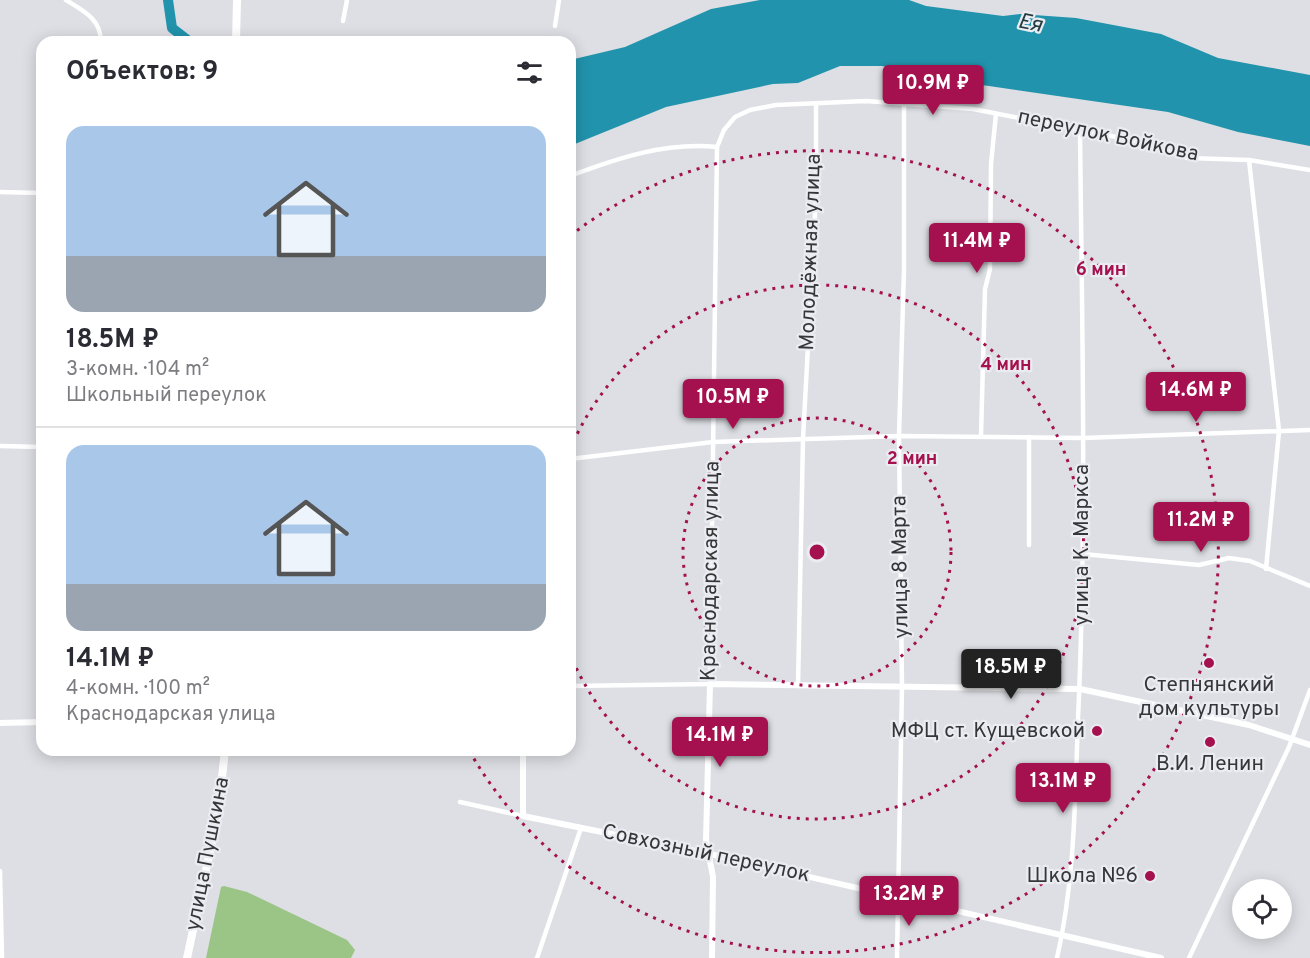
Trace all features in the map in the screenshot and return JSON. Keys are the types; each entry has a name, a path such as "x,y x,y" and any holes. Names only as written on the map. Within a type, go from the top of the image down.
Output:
{"main road":[{"path":"236,36 237,0"},
{"name":"улица Пушкина","path":"187,958 218,814 224,756"}],"street":[{"path":"66,0 95,20 101,30 101,36"},
{"path":"343,21 347,0"},
{"path":"555,26 559,0"},
{"name":"переулок Войкова","path":"717,147 724,130 735,117 750,110 776,105 866,101 947,106 1137,141 1188,158 1249,160 1310,170"},
{"name":"улица 8 Марта","path":"897,958 903,686 899,436 904,270 904,104"},
{"name":"Молодёжная улица","path":"798,686 802,439 816,196 816,105"},
{"path":"981,436 985,289 990,270 991,164 996,114"},
{"name":"улица К. Маркса","path":"1057,958 1063,934 1072,844 1080,690 1083,438 1080,130"},
{"path":"576,174 619,158 652,150 687,145 717,147"},
{"name":"Краснодарская улица","path":"712,958 713,877 706,840 717,147"},
{"path":"1249,160 1279,431 1266,569"},
{"path":"0,192 36,193"},
{"path":"576,458 713,442 899,436 1083,438 1310,430"},
{"path":"1029,437 1029,545"},
{"path":"0,446 36,447"},
{"path":"1083,554 1199,565 1229,558 1250,561 1310,586"},
{"path":"576,686 710,684 890,689 903,686 1080,690 1249,725 1310,745"},
{"path":"1190,955 1292,739 1310,690"},
{"path":"0,723 36,722"},
{"path":"523,756 523,816"},
{"name":"Совхозный переулок","path":"460,802 710,854 1161,958"},
{"path":"537,958 581,828"},
{"path":"0,871 2,958"}],"green space":[{"path":"221,887 247,892 347,940 355,950 351,958 206,958"}],"water":[{"path":"760,0 909,0 926,6 1003,16 1020,14 1076,18 1161,34 1218,58 1310,75 1310,146 1238,132 1168,112 934,78 882,66 840,66 798,83 773,84 666,107 576,144 576,59 625,47 711,9"}],"waterway":[{"name":"Ея","path":"168,0 172,28 182,36"}],"place":[{"name":"Степнянский дом культуры","path":"1209,663"},
{"name":"МФЦ ст. Кущевской","path":"1097,731"},
{"name":"В.И. Ленин","path":"1210,742"},
{"name":"Школа №6","path":"1150,876"}]}
